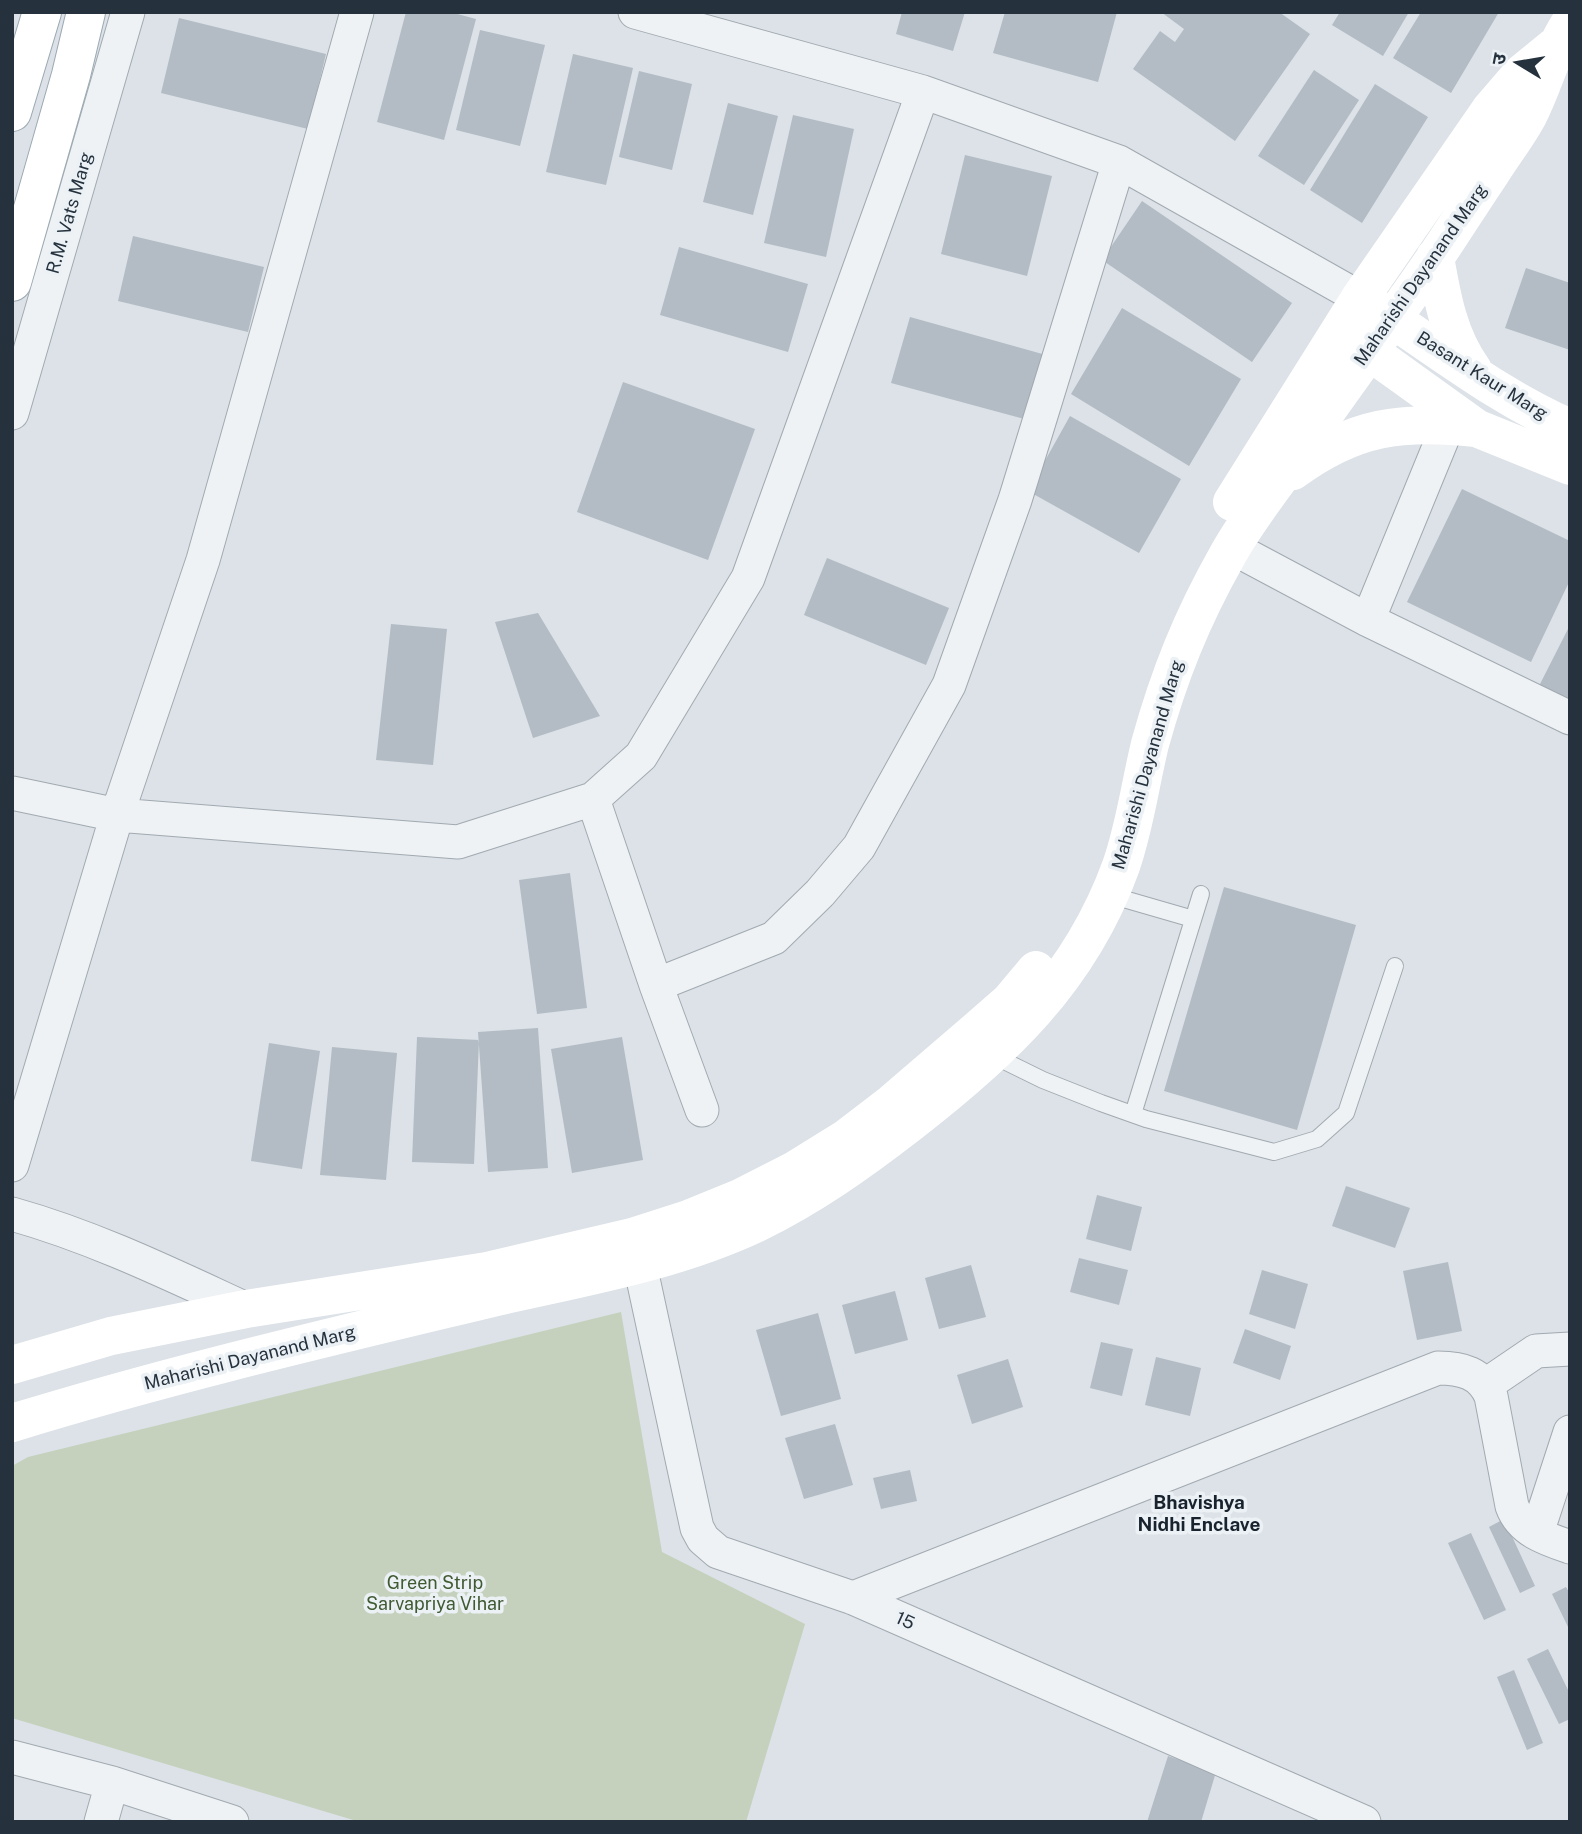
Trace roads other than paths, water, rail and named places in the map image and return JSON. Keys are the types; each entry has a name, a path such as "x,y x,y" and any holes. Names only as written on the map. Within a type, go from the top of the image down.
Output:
{"main road":[{"path":"12,112 41,12"},
{"path":"12,282 71,75 86,12"},
{"name":"Maharishi Dayanand Marg","path":"636,1251 688,1219 742,1197 795,1170 845,1139 892,1103 1010,1001 1037,969 1071,915 1098,857 1132,712 1152,652 1177,593 1210,536 1355,341 1392,319 1435,257 1525,122 1542,88 1563,34"},
{"name":"Maharishi Dayanand Marg","path":"636,1251 698,1247 755,1224 809,1195 861,1162 959,1086 1026,1022 1059,983 1093,929 1110,895 1135,823 1148,752 1168,681 1196,612 1231,547 1272,488 1355,341 1360,298 1490,110 1521,74 1563,34"},
{"path":"1435,257 1450,326 1462,354 1479,378"},
{"name":"Basant Kaur Marg","path":"1360,298 1479,378 1542,416 1570,428"},
{"path":"1355,341 1462,426"},
{"path":"1272,488 1316,454 1340,441 1393,426 1420,423 1462,426 1570,466"},
{"path":"12,1365 111,1336 246,1309 488,1285 636,1251"},
{"name":"Maharishi Dayanand Marg","path":"12,1423 488,1285"}],"street":[{"name":"R.M. Vats Marg","path":"12,413 128,12"},
{"path":"12,1165 117,815 202,560 357,12"},
{"path":"635,12 923,92 1119,162 1360,298"},
{"path":"12,793 117,815 458,842 593,799 641,756 748,579 923,92"},
{"path":"656,985 774,938 820,894 859,847 948,685 1015,500 1119,162"},
{"path":"1368,620 1462,426"},
{"path":"1231,547 1368,620 1570,718"},
{"path":"593,799 702,1110"},
{"path":"12,1214 117,1250 246,1309"},
{"name":"15","path":"636,1251 697,1528 702,1539 718,1552 853,1598 1364,1822"},
{"path":"1486,1385 1536,1351 1570,1349"},
{"path":"853,1598 1438,1368 1454,1368 1468,1372 1486,1385 1491,1396 1515,1516 1524,1526 1536,1533 1570,1547"},
{"path":"1536,1533 1570,1432"},
{"path":"12,1757 113,1783 232,1822"},
{"path":"101,1822 113,1783"}],"lane":[{"path":"1133,1114 1201,894"},
{"path":"1110,895 1193,919"},
{"path":"992,1055 1043,1080 1133,1114 1273,1152 1317,1139 1346,1113 1395,966"}],"district":[{"name":"Bhavishya Nidhi Enclave","path":"1199,1514"}],"park label":[{"name":"Green Strip Sarvapriya Vihar","path":"435,1593"}]}
